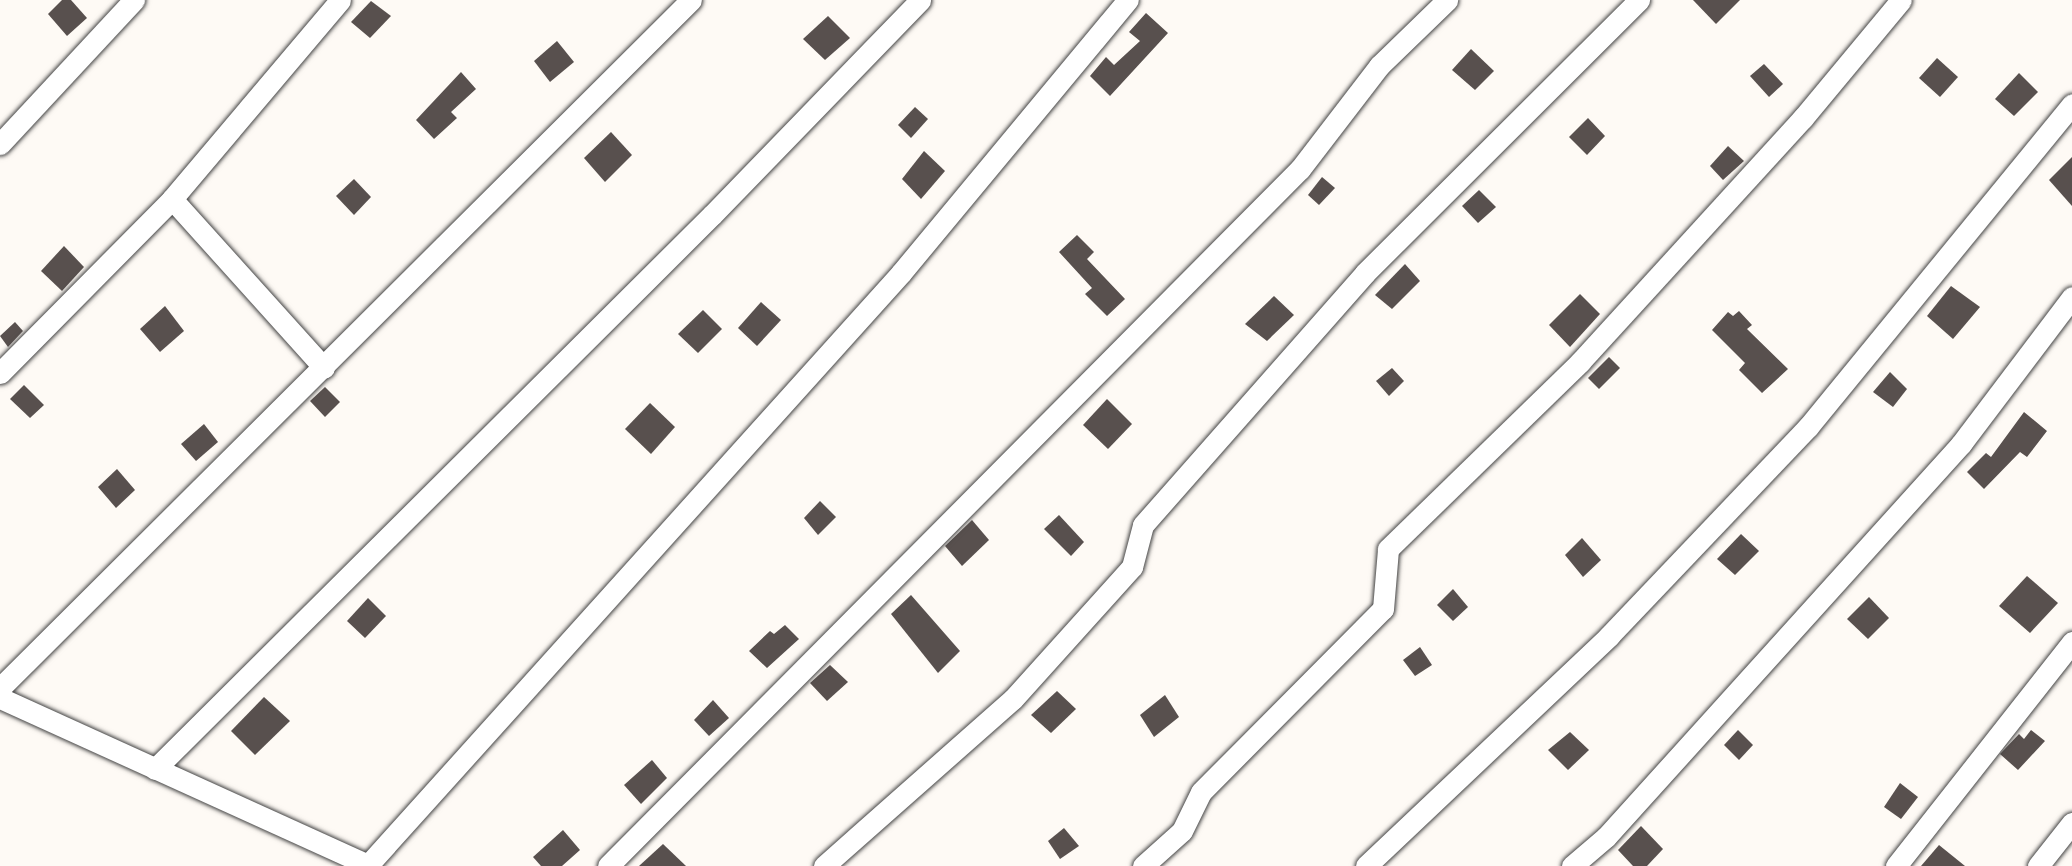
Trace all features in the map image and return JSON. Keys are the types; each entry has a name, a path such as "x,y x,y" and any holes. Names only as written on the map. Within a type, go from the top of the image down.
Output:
{"street":[{"path":"0,144 134,0"},
{"path":"0,374 172,199 340,0"},
{"path":"0,688 324,368 691,0"},
{"path":"155,770 712,215 920,0"},
{"path":"0,698 155,770 370,865 901,273 1128,0"},
{"path":"608,866 1300,169 1379,66 1447,0"},
{"path":"824,866 1013,699 1132,567 1143,525 1358,281 1639,0"},
{"path":"1143,866 1182,831 1201,792 1383,609 1388,549 1580,362 1803,118 1901,0"},
{"path":"1366,866 1609,636 1808,427 2072,104"},
{"path":"172,199 324,368"},
{"path":"1572,866 1606,837 1961,444 2072,297"},
{"path":"1896,866 2072,642"},
{"path":"2038,866 2072,823"}],"building":[{"path":"62,0 71,0 87,18 67,36 48,14"},
{"path":"1693,0 1740,0 1716,24"},
{"path":"371,1 391,16 370,38 351,22"},
{"path":"1146,13 1168,33 1110,96 1090,76 1106,57 1114,65 1140,41 1129,32"},
{"path":"828,16 850,38 825,60 803,39"},
{"path":"557,41 574,62 550,82 534,61"},
{"path":"1471,49 1494,71 1475,90 1452,70"},
{"path":"1937,58 1958,77 1940,97 1919,78"},
{"path":"1764,64 1783,84 1769,97 1750,76"},
{"path":"461,72 476,89 451,112 457,118 434,139 416,120"},
{"path":"2019,73 2038,92 2014,116 1995,99"},
{"path":"915,107 928,119 911,138 898,125"},
{"path":"1588,118 1605,136 1587,155 1569,137"},
{"path":"611,132 632,155 605,182 584,158"},
{"path":"1728,146 1744,161 1723,180 1710,166"},
{"path":"924,151 945,171 921,199 902,179"},
{"path":"2072,157 2072,206 2049,180"},
{"path":"1322,177 1335,188 1319,205 1308,195"},
{"path":"354,179 371,197 354,215 336,196"},
{"path":"1479,190 1496,207 1478,223 1462,206"},
{"path":"1077,235 1094,252 1087,259 1125,299 1107,316 1085,294 1092,288 1059,252"},
{"path":"64,246 84,267 62,291 41,271"},
{"path":"1405,264 1420,281 1392,309 1375,295"},
{"path":"1951,286 1980,307 1953,339 1927,316"},
{"path":"1580,294 1600,314 1570,347 1549,325"},
{"path":"1274,296 1294,315 1267,341 1245,324"},
{"path":"761,302 781,320 757,346 738,328"},
{"path":"165,306 184,331 160,352 140,329"},
{"path":"703,310 722,329 698,353 678,334"},
{"path":"1739,311 1752,325 1747,329 1788,369 1762,393 1739,370 1745,363 1712,330 1728,312 1733,316"},
{"path":"15,322 23,331 8,347 0,336"},
{"path":"1609,357 1620,368 1599,389 1588,378"},
{"path":"1392,368 1404,381 1389,396 1376,381"},
{"path":"1890,372 1907,389 1893,407 1873,392"},
{"path":"24,385 44,405 30,418 10,399"},
{"path":"325,387 340,402 325,417 310,401"},
{"path":"1107,399 1132,424 1108,449 1083,425"},
{"path":"650,403 675,427 651,454 625,429"},
{"path":"2024,412 2047,431 2027,457 2020,452 1984,489 1967,472 1986,453 1991,457"},
{"path":"204,424 218,442 196,461 181,444"},
{"path":"117,469 135,490 116,508 98,487"},
{"path":"820,501 836,517 818,535 804,518"},
{"path":"1059,515 1084,542 1071,556 1044,529"},
{"path":"972,520 989,540 962,566 945,546"},
{"path":"1741,534 1759,551 1735,575 1717,559"},
{"path":"1582,538 1601,560 1583,577 1565,555"},
{"path":"2027,576 2058,603 2030,633 1999,606"},
{"path":"1453,589 1468,607 1453,621 1437,605"},
{"path":"911,595 960,651 938,673 891,614"},
{"path":"1869,597 1889,618 1868,639 1847,619"},
{"path":"368,598 386,616 365,638 347,621"},
{"path":"785,625 799,639 767,668 749,651 770,631 774,634"},
{"path":"1420,647 1432,665 1415,676 1403,660"},
{"path":"830,665 848,682 827,701 810,683"},
{"path":"1057,691 1076,709 1051,733 1031,715"},
{"path":"1165,695 1179,717 1154,737 1140,715"},
{"path":"264,697 290,721 255,755 231,731"},
{"path":"713,700 729,718 709,736 694,720"},
{"path":"1738,730 1753,745 1739,760 1724,745"},
{"path":"2031,730 2045,741 2018,770 2000,754 2019,734 2024,739"},
{"path":"1570,732 1589,750 1568,770 1548,750"},
{"path":"652,760 667,778 641,804 624,785"},
{"path":"1900,783 1918,797 1901,819 1884,807"},
{"path":"1641,826 1663,849 1647,866 1633,866 1618,850"},
{"path":"1064,828 1079,846 1060,859 1048,841"},
{"path":"563,830 580,850 562,866 541,866 533,857"},
{"path":"663,844 686,866 639,866"},
{"path":"1939,845 1965,866 1921,866"}]}
